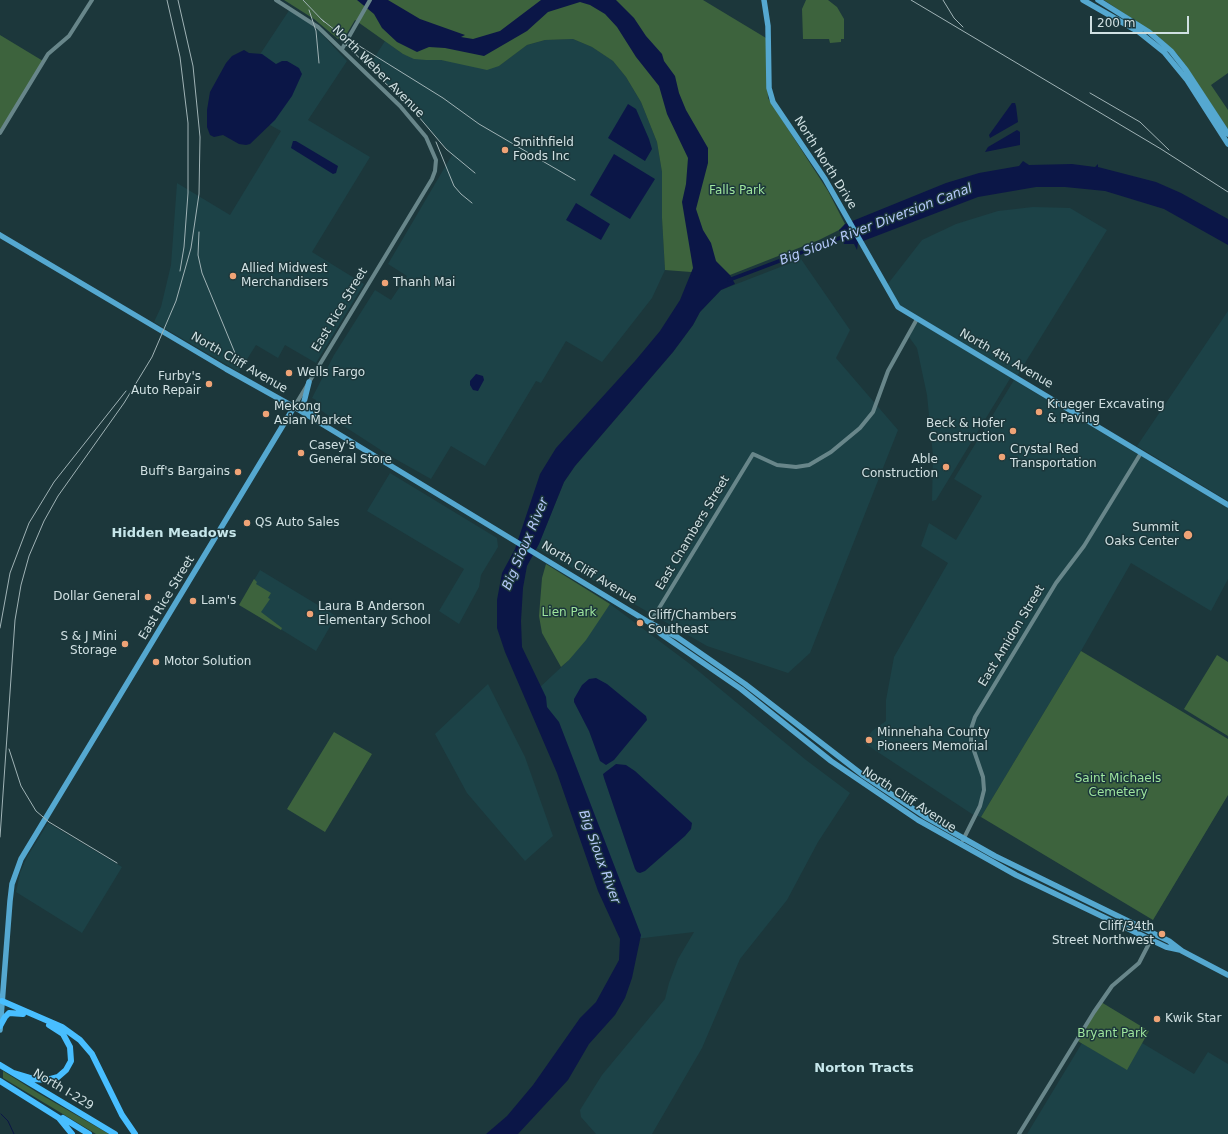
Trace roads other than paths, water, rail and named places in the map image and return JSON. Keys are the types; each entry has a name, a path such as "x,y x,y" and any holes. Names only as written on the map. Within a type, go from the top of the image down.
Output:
{"highway":[{"path":"2,1003 23,1014 52,1026 62,1034 70,1046 71,1061 62,1075 52,1080 34,1079 12,1072"},
{"path":"2,1003 62,1027 80,1040 92,1054 122,1115 135,1134"},
{"path":"0,1026 9,1013 23,1014"},
{"name":"North I-229","path":"0,1065 114,1134"},
{"path":"0,1081 36,1102 59,1118 72,1134"},
{"name":"North I-229","path":"36,1102 89,1134"}],"main road":[{"name":"North North Drive","path":"764,0 768,26 770,94 775,105 825,179 895,304 917,319"},
{"path":"1083,0 1139,32 1164,52 1187,80 1228,144"},
{"path":"1098,0 1149,32 1170,51 1186,70 1228,134"},
{"name":"North Cliff Avenue","path":"0,235 226,369 294,407 650,623 671,633 728,672 820,744 874,783 964,839 1017,868 1169,941 1182,951 1228,975"},
{"name":"North 4th Avenue","path":"917,319 1228,505"},
{"path":"309,382 304,402 307,409 320,423"},
{"name":"East Rice Street","path":"0,1030 10,896 15,875 25,852 294,407"},
{"name":"North Cliff Avenue","path":"650,623 661,634 741,689 854,778 901,809 960,845 1016,875 1166,947 1182,951"}],"street":[{"path":"0,133 48,54 69,36 92,0"},
{"name":"North Weber Avenue","path":"276,0 313,23 342,49 400,106 422,130 430,144 436,160 435,171 432,179"},
{"path":"342,49 370,0"},
{"name":"East Rice Street","path":"294,407 432,179"},
{"name":"East Chambers Street","path":"650,623 753,454 778,465 802,466 822,458 848,438 864,424 873,412 888,371 917,319"},
{"name":"East Amidon Street","path":"960,845 980,806 984,790 981,771 973,754 971,742 971,730 975,717 1056,583 1081,551 1141,453"},
{"path":"1020,1134 1094,1012 1112,986 1140,963 1154,934"}],"water":[{"name":"Big Sioux River","path":"357,0 388,0 420,19 465,35 461,37 473,39 500,31 541,0 616,0 634,18 646,36 662,54 664,61 675,76 679,93 686,110 708,148 708,163 696,209 703,230 711,243 716,261 730,275 735,284 721,290 700,312 693,325 673,352 575,466 564,482 539,544 527,566 523,588 521,621 522,647 546,697 547,707 559,722 641,935 632,978 625,998 615,1015 589,1044 568,1080 518,1134 486,1134 507,1116 533,1085 580,1018 596,1002 619,960 620,939 598,891 557,773 505,652 497,628 497,600 502,573 515,549 540,474 556,448 635,361 660,331 680,300 693,268 682,202 686,184 688,158 667,114 659,86 636,57 617,27 605,14 590,5 580,2 548,12 527,31 484,56 445,48 429,47 417,52 397,42 382,28 374,14"},
{"path":"244,50 249,53 262,54 276,64 282,61 287,61 299,68 302,74 292,96 275,120 250,144 246,145 239,144 223,135 214,137 210,135 207,127 207,110 210,92 226,63 232,56"},
{"path":"1012,103 1015,103 1016,106 1018,122 990,138 989,135"},
{"path":"628,104 636,109 652,149 645,161 608,138"},
{"path":"1017,130 1020,132 1020,145 985,152 988,147"},
{"path":"293,141 296,141 338,166 336,173 333,174 291,148"},
{"path":"614,154 655,179 630,219 590,195"},
{"path":"1023,161 1029,165 1072,164 1095,167 1098,164 1098,167 1156,182 1181,193 1228,219 1228,245 1164,209 1105,191 1065,187 1036,187 978,197 858,243 857,250 854,244 844,244 839,230 845,224 946,183 979,173 1019,166"},
{"path":"576,203 610,224 601,240 566,220"},
{"path":"476,374 483,376 484,380 478,391 473,390 470,385 470,381"},
{"path":"596,678 607,684 646,716 647,720 614,760 606,765 600,761 589,731 574,702 574,699 582,685 589,679"},
{"path":"616,764 626,765 635,771 692,823 691,829 685,836 645,871 640,873 635,869 603,774"}],"waterway":[{"name":"Big Sioux River Diversion Canal","path":"729,280 845,236"},
{"path":"1,1114 8,1121 14,1134"}],"railway":[{"path":"167,0 180,57 188,123 188,193 184,247 180,271"},
{"path":"0,837 15,620 21,585 29,556 44,521 58,496 124,403 152,357 176,301 191,248 199,194 200,137 193,66 178,0"},
{"path":"303,0 324,22"},
{"path":"911,0 1161,149 1228,192"},
{"path":"943,0 954,18 963,27"},
{"path":"309,10 316,31 319,63"},
{"path":"321,19 340,34 443,98 479,124 575,180"},
{"path":"339,38 413,110 446,149 475,173"},
{"path":"1090,93 1140,122 1169,150"},
{"path":"436,142 454,186 472,203"},
{"path":"199,232 198,255 202,273 235,353"},
{"path":"0,628 10,573 29,523 54,482 126,391"},
{"path":"9,749 21,786 36,811 49,822 117,863"}],"place":[{"name":"Smithfield Foods Inc","path":"505,150"},
{"name":"Allied Midwest Merchandisers","path":"233,276"},
{"name":"Thanh Mai","path":"385,283"},
{"name":"Wells Fargo","path":"289,373"},
{"name":"Furby's Auto Repair","path":"209,384"},
{"name":"Krueger Excavating & Paving","path":"1039,412"},
{"name":"Mekong Asian Market","path":"266,414"},
{"name":"Beck & Hofer Construction","path":"1013,431"},
{"name":"Casey's General Store","path":"301,453"},
{"name":"Crystal Red Transportation","path":"1002,457"},
{"name":"Able Construction","path":"946,467"},
{"name":"Buff's Bargains","path":"238,472"},
{"name":"QS Auto Sales","path":"247,523"},
{"name":"Summit Oaks Center","path":"1188,535"},
{"name":"Dollar General","path":"148,597"},
{"name":"Lam's","path":"193,601"},
{"name":"Laura B Anderson Elementary School","path":"310,614"},
{"name":"Cliff/Chambers Southeast","path":"640,623"},
{"name":"S & J Mini Storage","path":"125,644"},
{"name":"Motor Solution","path":"156,662"},
{"name":"Minnehaha County Pioneers Memorial","path":"869,740"},
{"name":"Cliff/34th Street Northwest","path":"1162,934"},
{"name":"Kwik Star","path":"1157,1019"}],"district":[{"name":"Hidden Meadows","path":"174,534"},
{"name":"Norton Tracts","path":"864,1069"}],"park label":[{"name":"Falls Park","path":"737,191"},
{"name":"Lien Park","path":"569,613"},
{"name":"Saint Michaels Cemetery","path":"1118,786"},
{"name":"Bryant Park","path":"1112,1034"}]}
